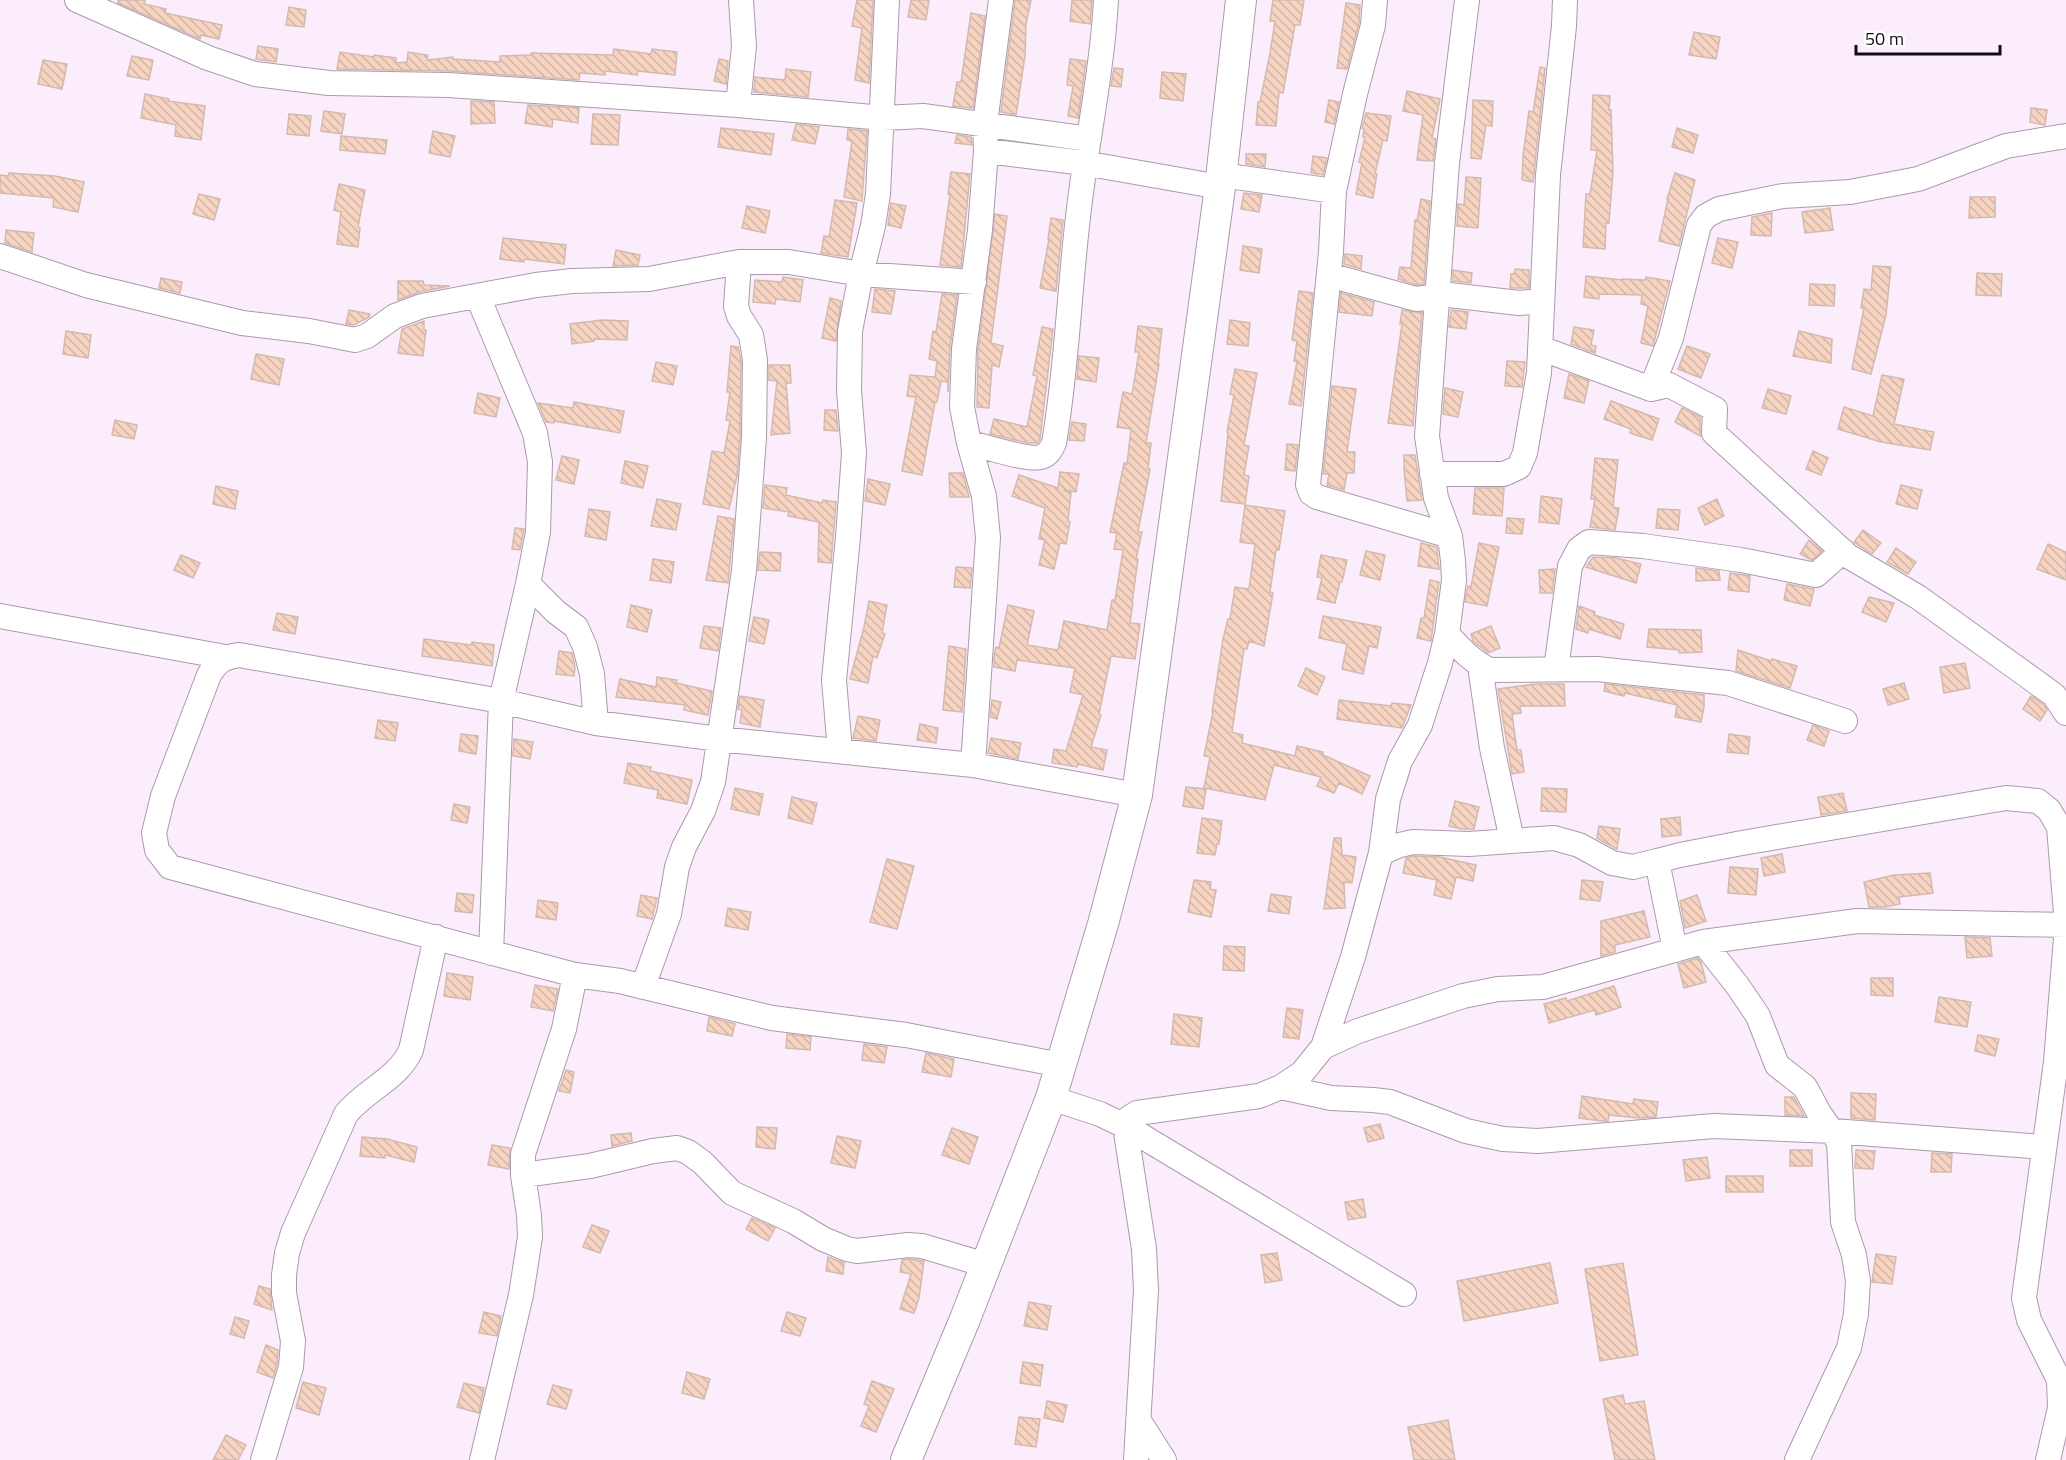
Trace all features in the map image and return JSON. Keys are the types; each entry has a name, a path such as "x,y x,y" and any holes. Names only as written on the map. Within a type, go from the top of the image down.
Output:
{"main road":[{"path":"906,1460 1051,1098 1103,924 1137,795 1221,181 1241,0"}],"street":[{"path":"77,0 208,58 255,74 329,83 448,86 738,105 883,118 922,116 1089,139"},
{"path":"738,105 744,46 741,0"},
{"path":"840,751 834,680 854,453 849,390 850,331 877,205 887,0"},
{"path":"973,765 988,538 984,496 962,407 964,349 974,282 986,151 985,124 1001,0"},
{"path":"969,442 1027,457 1040,457 1049,452 1054,443 1065,373 1070,284 1084,163 1103,47 1106,0"},
{"path":"1375,0 1373,25 1334,191 1329,275 1308,485 1311,493 1317,498 1450,536"},
{"path":"1136,1460 1146,1290 1144,1249 1125,1126 1129,1118 1137,1113 1259,1096 1281,1087 1302,1073 1323,1047 1353,957 1381,853 1389,799 1400,761 1420,725 1447,634 1454,580 1454,561 1450,536 1436,498 1427,436 1447,163 1467,0"},
{"path":"1432,474 1504,474 1520,467 1525,453 1539,373 1548,175 1565,0"},
{"path":"1652,389 1671,338 1699,225 1706,216 1719,209 1783,196 1850,192 1918,179 2006,146 2066,136"},
{"path":"986,151 1221,181 1334,191"},
{"path":"0,256 86,285 242,323 309,331 355,340 367,336 395,315 422,306 572,281 649,279 739,262 789,262 861,274 974,282"},
{"path":"643,987 669,914 677,867 684,847 703,811 713,782 744,571 754,438 755,360 751,335 739,316 736,306 739,262"},
{"path":"1329,275 1416,299 1449,295 1465,299 1519,303 1541,301"},
{"path":"478,297 535,433 540,462 538,532 501,701 490,953"},
{"path":"1540,348 1652,389 1669,385 1715,410 1714,433 1848,556 1918,597 2054,695 2066,713"},
{"path":"1556,669 1570,566 1579,549 1589,542 1643,546 1741,560 1816,575 1842,550"},
{"path":"528,584 556,612 576,627 585,646 592,674 596,723"},
{"path":"0,616 225,657 239,655 501,701 596,723 719,739 973,765 1137,795"},
{"path":"1447,634 1466,655 1480,666 1497,670 1597,669 1728,683 1845,721"},
{"path":"225,657 216,664 209,675 163,796 154,833 157,850 170,867 575,975 620,981 772,1018 906,1035 1061,1065"},
{"path":"1480,666 1492,748 1512,840"},
{"path":"1381,853 1413,842 1469,844 1554,838 1579,845 1612,863 1633,867 1731,845 2006,798 2038,801 2058,812 2066,913"},
{"path":"1657,861 1675,950"},
{"path":"1323,1047 1358,1031 1463,996 1498,989 1544,987 1703,942 1857,921 2066,925"},
{"path":"263,1460 291,1367 294,1341 284,1293 284,1275 293,1233 346,1114 356,1101 394,1074 406,1061 411,1050 436,937"},
{"path":"2048,1460 2061,1408 2063,1383 2029,1320 2024,1298 2056,1062 2066,938"},
{"path":"1703,942 1758,1016 1777,1065 1805,1087 1839,1142 1843,1222 1854,1254 1858,1281 1856,1314 1849,1348 1797,1460"},
{"path":"482,1460 521,1295 530,1237 523,1154 564,1029 575,975"},
{"path":"1281,1087 1330,1098 1390,1102 1466,1131 1503,1139 1538,1141 1714,1126 1833,1131 2044,1147"},
{"path":"1051,1098 1100,1114 1125,1126 1404,1294"},
{"path":"523,1175 590,1166 676,1148 688,1152 703,1163 732,1193 793,1221 847,1250 922,1246 986,1265"},
{"path":"1139,1421 1164,1460"}],"building":[{"path":"118,0 145,0 144,4 166,9 165,13 222,25 219,39 201,35 200,39 118,3"},
{"path":"857,0 873,0 869,83 855,80 862,28 852,26"},
{"path":"911,0 929,0 926,20 908,17"},
{"path":"1015,0 1031,0 1026,24 1025,56 1016,115 1001,112"},
{"path":"1072,0 1092,0 1090,24 1070,21"},
{"path":"1273,0 1304,0 1300,25 1295,25 1283,93 1279,92 1276,126 1256,125 1258,102 1260,102 1275,21 1270,21"},
{"path":"1346,3 1360,5 1359,23 1347,69 1337,68"},
{"path":"289,7 306,10 304,27 286,25"},
{"path":"971,13 985,16 973,108 953,106 957,82 961,82"},
{"path":"1694,32 1720,37 1716,59 1689,55"},
{"path":"258,46 278,49 276,62 256,59"},
{"path":"614,49 651,54 652,49 677,52 675,75 638,71 637,75 605,71 605,75 580,73 579,80 449,71 337,69 340,52 396,58 396,63 407,62 408,52 428,55 427,60 453,57 453,59 500,62 500,56 531,55 531,53 613,55"},
{"path":"132,56 153,60 149,80 127,76"},
{"path":"719,59 728,61 726,84 714,81"},
{"path":"1070,59 1086,61 1078,118 1068,116 1073,86 1067,85"},
{"path":"43,60 67,64 62,89 38,84"},
{"path":"1540,67 1545,68 1533,182 1522,180 1523,156 1529,111 1533,112"},
{"path":"1114,68 1123,69 1121,87 1111,86"},
{"path":"786,69 811,72 808,97 754,92 755,77 785,80"},
{"path":"1162,72 1186,74 1183,101 1160,98"},
{"path":"1407,91 1440,99 1432,138 1436,139 1433,161 1417,160 1423,115 1403,111"},
{"path":"145,94 169,99 168,101 205,106 201,140 175,136 176,125 141,118"},
{"path":"1593,95 1610,96 1613,171 1605,249 1583,247 1586,194 1590,194 1597,150 1591,150"},
{"path":"1329,100 1339,102 1334,124 1325,122"},
{"path":"1473,100 1493,101 1492,126 1486,125 1481,159 1471,158"},
{"path":"471,101 494,102 495,123 471,124"},
{"path":"528,105 579,108 578,123 553,119 552,127 525,123"},
{"path":"2031,108 2047,110 2045,125 2030,122"},
{"path":"324,111 345,114 342,134 321,131"},
{"path":"1366,113 1391,116 1387,141 1383,140 1375,174 1377,174 1373,198 1356,194 1362,163 1359,162 1365,137 1363,137 1364,129 1362,128"},
{"path":"289,114 311,116 309,136 287,134"},
{"path":"593,114 620,115 618,145 591,144"},
{"path":"796,124 819,127 815,144 792,140"},
{"path":"721,128 774,134 771,155 718,147"},
{"path":"1677,128 1698,135 1693,153 1672,147"},
{"path":"848,129 867,131 862,201 844,197 852,141 847,140"},
{"path":"433,131 455,136 450,157 429,153"},
{"path":"957,135 971,137 972,145 955,143"},
{"path":"341,136 387,140 385,154 340,150"},
{"path":"1246,154 1266,154 1265,167 1246,164"},
{"path":"1313,156 1327,158 1323,175 1311,173"},
{"path":"951,172 970,174 961,267 940,265"},
{"path":"9,173 55,176 84,182 78,212 53,207 54,198 0,193 0,175 9,176"},
{"path":"1675,173 1695,180 1679,246 1659,241 1667,199"},
{"path":"1466,177 1481,178 1478,228 1457,226 1458,204 1464,205"},
{"path":"339,184 365,190 358,227 360,228 358,247 337,244 341,212 334,210"},
{"path":"1244,193 1262,195 1259,212 1241,209"},
{"path":"199,194 220,199 214,220 193,214"},
{"path":"1970,197 1995,197 1995,217 1969,218"},
{"path":"1421,199 1430,201 1424,284 1417,285 1398,279 1400,267 1411,268 1415,220 1417,221"},
{"path":"835,200 857,203 848,257 821,253 824,236 829,237"},
{"path":"891,203 906,206 901,228 888,225"},
{"path":"747,206 770,211 765,233 742,228"},
{"path":"1830,208 1833,230 1805,233 1802,212"},
{"path":"1772,213 1771,236 1751,235 1752,217"},
{"path":"995,214 1007,216 991,343 1003,346 999,367 992,365 989,408 977,407 978,350"},
{"path":"1051,218 1063,220 1056,291 1040,288"},
{"path":"6,230 34,233 32,252 5,243"},
{"path":"503,238 566,245 564,264 524,259 524,262 500,259"},
{"path":"1718,238 1738,242 1732,268 1712,263"},
{"path":"1243,246 1262,249 1259,273 1240,270"},
{"path":"616,250 640,255 638,265 613,266"},
{"path":"1345,254 1362,256 1361,269 1344,264"},
{"path":"1873,266 1891,267 1886,315 1871,374 1852,369 1864,308 1861,308 1864,289 1871,290"},
{"path":"1515,269 1529,270 1529,288 1510,288 1511,274 1514,274"},
{"path":"1453,270 1472,273 1471,283 1453,281"},
{"path":"1977,273 2002,274 2001,296 1976,295"},
{"path":"1586,276 1622,280 1645,280 1646,277 1670,281 1653,346 1641,343 1648,306 1641,304 1642,295 1599,294 1599,299 1584,297"},
{"path":"783,277 803,280 800,302 776,299 775,304 753,302 755,280 782,282"},
{"path":"161,278 182,282 180,293 159,288"},
{"path":"398,281 423,281 424,285 450,286 419,292 398,300"},
{"path":"1810,284 1835,285 1834,306 1809,305"},
{"path":"875,289 895,291 891,314 872,312"},
{"path":"1299,291 1313,293 1301,406 1289,404 1297,362 1294,361 1297,341 1292,340"},
{"path":"1341,293 1374,302 1372,316 1339,312"},
{"path":"942,294 957,295 950,347 948,392 948,382 941,381 922,475 902,471 916,397 907,396 910,375 935,377 937,361 929,359"},
{"path":"830,298 841,301 836,341 822,338"},
{"path":"349,310 370,314 369,317 354,325 346,324"},
{"path":"1402,310 1422,313 1413,426 1388,423"},
{"path":"1451,310 1468,312 1466,329 1449,327"},
{"path":"602,320 628,321 627,340 594,339 594,341 572,344 570,324"},
{"path":"1230,320 1250,323 1248,346 1227,344"},
{"path":"424,321 424,330 426,330 423,356 398,353 402,329"},
{"path":"1138,326 1162,329 1159,364 1146,443 1151,443 1148,469 1150,469 1138,532 1142,532 1136,559 1138,559 1130,623 1140,624 1135,659 1111,656 1099,714 1101,715 1091,747 1107,750 1103,770 1078,764 1077,767 1052,763 1054,749 1066,751 1083,695 1070,692 1075,668 1017,660 1015,671 994,667 994,656 996,647 999,648 1008,605 1034,611 1027,645 1058,650 1064,621 1107,630 1112,600 1115,600 1123,550 1114,549 1117,533 1110,532 1124,463 1127,464 1131,429 1117,427 1123,392 1132,394 1139,352 1135,352"},
{"path":"1042,327 1053,329 1040,439 1038,443 1028,443 990,434 994,419 1027,427 1037,376 1033,375"},
{"path":"1574,327 1594,330 1591,345 1596,346 1595,353 1571,344"},
{"path":"66,331 91,335 88,358 63,354"},
{"path":"1799,331 1832,339 1831,363 1793,356"},
{"path":"731,346 738,347 741,361 737,476 729,509 703,504 712,451 724,453 730,421 726,420 730,392 727,392"},
{"path":"1687,346 1710,354 1701,378 1678,369"},
{"path":"256,354 284,359 279,385 251,379"},
{"path":"1079,356 1099,358 1096,382 1077,379"},
{"path":"1507,361 1525,362 1522,387 1505,386"},
{"path":"656,362 677,366 673,385 652,381"},
{"path":"769,365 790,365 791,383 786,383 790,433 771,435 777,381 769,380"},
{"path":"1235,369 1257,373 1244,445 1249,446 1244,475 1249,476 1245,504 1221,501 1227,432 1234,395 1230,394"},
{"path":"1569,374 1589,381 1584,403 1564,398"},
{"path":"1882,375 1904,379 1894,424 1934,432 1930,450 1881,442 1838,429 1844,407 1873,416"},
{"path":"1332,386 1356,389 1347,452 1355,452 1354,473 1347,473 1344,490 1327,485 1329,474 1323,474"},
{"path":"1445,388 1463,392 1458,417 1443,414"},
{"path":"1768,389 1791,396 1786,414 1762,408"},
{"path":"478,393 500,398 496,417 474,413"},
{"path":"1611,401 1659,419 1652,440 1630,433 1631,429 1604,419"},
{"path":"574,402 624,411 620,433 554,421 554,423 546,422 538,403 573,408"},
{"path":"1682,408 1700,417 1700,436 1675,422"},
{"path":"825,410 836,410 838,431 824,430"},
{"path":"115,420 137,425 134,439 112,435"},
{"path":"1072,422 1086,424 1084,441 1069,440"},
{"path":"1287,444 1298,445 1295,471 1285,470"},
{"path":"1813,451 1828,458 1821,475 1806,469"},
{"path":"1404,455 1415,455 1422,500 1407,501"},
{"path":"562,456 579,460 574,484 556,480"},
{"path":"1595,458 1618,460 1613,507 1619,508 1615,530 1590,527 1595,499 1591,499"},
{"path":"625,461 648,466 643,488 621,483"},
{"path":"1060,472 1079,474 1076,492 1064,490 1071,493 1068,521 1070,522 1066,544 1060,543 1054,569 1039,565 1045,540 1039,539 1045,508 1012,496 1019,475 1058,488"},
{"path":"949,473 963,473 969,497 950,497"},
{"path":"868,479 890,484 885,505 865,501"},
{"path":"765,485 787,488 786,495 822,503 823,500 836,502 831,563 818,562 819,522 788,516 789,512 763,508"},
{"path":"1901,485 1922,490 1917,509 1896,504"},
{"path":"216,486 238,491 235,509 213,504"},
{"path":"1475,488 1504,488 1502,516 1473,514"},
{"path":"1541,496 1562,499 1559,524 1539,522"},
{"path":"657,499 681,504 676,530 651,526"},
{"path":"1717,499 1724,516 1705,525 1698,508"},
{"path":"1245,505 1285,511 1279,550 1276,550 1270,592 1273,593 1264,646 1249,641 1247,649 1244,649 1232,732 1243,735 1242,743 1295,756 1297,746 1323,752 1323,755 1370,776 1362,794 1339,783 1334,793 1317,786 1321,777 1274,765 1265,800 1204,788 1210,757 1204,756 1213,712 1223,639 1228,619 1230,619 1235,587 1249,589 1255,544 1240,542"},
{"path":"589,509 610,512 606,540 585,536"},
{"path":"1658,509 1680,510 1678,530 1656,528"},
{"path":"718,516 734,519 728,583 706,580"},
{"path":"1507,518 1524,519 1522,534 1506,533"},
{"path":"515,528 524,529 520,550 512,549"},
{"path":"1863,530 1881,543 1872,554 1854,542"},
{"path":"1809,540 1822,551 1812,560 1800,554"},
{"path":"1421,543 1437,547 1439,569 1418,566"},
{"path":"1479,543 1499,547 1487,606 1465,602 1468,586 1471,587"},
{"path":"2048,544 2066,552 2066,580 2037,569"},
{"path":"1896,548 1916,562 1908,574 1887,562"},
{"path":"1366,551 1385,555 1380,580 1360,575"},
{"path":"760,552 781,553 780,571 758,570"},
{"path":"181,555 200,563 193,578 174,570"},
{"path":"1321,555 1347,560 1335,603 1317,599 1322,578 1317,577"},
{"path":"1593,557 1616,558 1641,564 1636,583 1586,567"},
{"path":"653,559 674,562 671,583 650,580"},
{"path":"956,567 972,568 970,588 954,587"},
{"path":"1696,568 1719,571 1720,580 1696,581"},
{"path":"1555,569 1552,593 1540,593 1539,570"},
{"path":"1730,573 1750,576 1749,592 1728,590"},
{"path":"1430,580 1439,582 1431,641 1417,638 1421,618 1424,618"},
{"path":"1787,584 1814,589 1810,606 1784,600"},
{"path":"1869,597 1894,603 1886,622 1862,612"},
{"path":"869,601 887,605 882,633 885,634 877,658 873,656 868,683 850,679"},
{"path":"631,605 652,610 647,632 627,627"},
{"path":"1579,606 1595,612 1594,615 1624,624 1620,639 1589,629 1588,633 1576,629"},
{"path":"277,613 298,617 295,634 273,630"},
{"path":"1323,616 1381,627 1377,648 1369,646 1363,674 1342,669 1347,644 1319,638"},
{"path":"754,617 769,620 764,644 749,641"},
{"path":"704,626 721,628 718,651 700,648"},
{"path":"1491,626 1500,648 1488,653 1473,641 1471,634"},
{"path":"1649,629 1701,630 1702,652 1679,653 1679,650 1647,647"},
{"path":"424,639 471,645 472,642 494,645 492,666 422,656"},
{"path":"949,646 966,649 962,712 943,710"},
{"path":"1738,650 1771,661 1772,659 1797,666 1790,688 1736,671"},
{"path":"559,651 572,653 574,676 556,674"},
{"path":"1965,663 1970,688 1944,693 1940,667"},
{"path":"1306,668 1325,677 1317,695 1298,686"},
{"path":"657,677 677,680 676,683 712,691 708,715 684,710 685,705 616,697 620,679 656,687"},
{"path":"1904,683 1909,699 1888,705 1883,689"},
{"path":"1535,684 1564,684 1565,706 1520,706 1521,713 1512,714 1517,750 1521,750 1524,772 1512,774 1498,689"},
{"path":"1605,684 1704,695 1701,722 1675,717 1677,705 1625,693 1624,696 1604,691"},
{"path":"740,696 764,700 760,727 740,723 742,710 738,709"},
{"path":"2031,696 2047,710 2040,721 2023,709"},
{"path":"992,700 1001,702 997,719 990,717"},
{"path":"1339,700 1391,706 1392,703 1411,705 1402,728 1337,719"},
{"path":"858,716 880,720 876,741 853,738"},
{"path":"378,720 398,723 395,741 375,738"},
{"path":"920,724 938,728 936,743 917,740"},
{"path":"1813,725 1829,731 1824,746 1807,740"},
{"path":"461,734 478,736 476,754 459,751"},
{"path":"1729,734 1750,737 1748,754 1727,752"},
{"path":"991,738 1021,743 1018,759 988,753"},
{"path":"514,739 533,742 530,759 513,756"},
{"path":"628,763 651,767 650,771 692,780 687,804 657,798 658,790 624,783"},
{"path":"1186,787 1206,789 1203,809 1183,806"},
{"path":"735,788 763,794 759,815 731,809"},
{"path":"1542,788 1567,789 1566,812 1541,811"},
{"path":"1843,793 1847,811 1821,815 1818,797"},
{"path":"792,797 817,803 812,824 788,818"},
{"path":"1455,801 1479,807 1474,829 1449,826"},
{"path":"454,804 470,807 467,823 451,820"},
{"path":"1680,817 1681,835 1662,837 1661,819"},
{"path":"1202,818 1222,821 1215,855 1197,853"},
{"path":"1599,826 1620,829 1617,849 1597,838"},
{"path":"1334,838 1341,838 1342,855 1356,857 1352,883 1344,882 1345,908 1324,909"},
{"path":"1782,854 1785,872 1764,876 1761,858"},
{"path":"1440,857 1476,865 1473,881 1456,877 1451,899 1434,895 1437,880 1403,873 1406,858"},
{"path":"887,859 914,866 897,929 870,922"},
{"path":"1730,867 1758,869 1756,895 1728,893"},
{"path":"1930,873 1933,893 1899,897 1900,904 1869,907 1864,882 1894,875"},
{"path":"1194,880 1211,882 1210,889 1216,890 1211,917 1188,912"},
{"path":"1582,880 1603,882 1600,901 1580,899"},
{"path":"457,893 474,895 472,913 455,911"},
{"path":"1271,894 1291,897 1289,914 1268,911"},
{"path":"641,895 657,898 652,919 637,916"},
{"path":"1697,895 1706,921 1685,928 1680,901"},
{"path":"538,900 558,903 556,920 536,917"},
{"path":"728,908 751,912 748,930 725,926"},
{"path":"1644,911 1650,937 1615,945 1615,952 1601,956 1601,921"},
{"path":"1965,937 1990,938 1992,956 1967,958"},
{"path":"1224,946 1245,947 1244,971 1223,970"},
{"path":"1698,958 1706,982 1684,988 1678,964"},
{"path":"447,973 473,977 470,1000 444,996"},
{"path":"1871,978 1893,978 1893,996 1871,995"},
{"path":"535,985 558,989 553,1011 531,1007"},
{"path":"1614,986 1621,1007 1596,1015 1595,1010 1549,1023 1544,1004 1566,998 1567,1001"},
{"path":"1939,997 1971,1002 1967,1027 1935,1022"},
{"path":"1287,1008 1303,1010 1299,1039 1283,1037"},
{"path":"1174,1014 1202,1018 1199,1047 1171,1044"},
{"path":"709,1017 735,1024 732,1036 707,1031"},
{"path":"787,1034 811,1037 810,1050 786,1048"},
{"path":"1978,1035 1999,1039 1995,1056 1975,1051"},
{"path":"864,1044 887,1047 884,1063 862,1060"},
{"path":"926,1053 954,1059 951,1077 922,1072"},
{"path":"566,1070 574,1072 570,1093 559,1091"},
{"path":"1851,1093 1876,1094 1875,1120 1851,1118"},
{"path":"1582,1096 1633,1104 1634,1099 1658,1102 1656,1117 1609,1115 1608,1121 1579,1118"},
{"path":"1785,1097 1794,1097 1804,1116 1785,1115"},
{"path":"1380,1124 1384,1138 1368,1142 1364,1128"},
{"path":"757,1127 777,1128 775,1149 756,1147"},
{"path":"952,1128 978,1137 969,1164 942,1155"},
{"path":"631,1133 632,1141 612,1146 611,1135"},
{"path":"837,1136 861,1141 855,1168 831,1163"},
{"path":"362,1137 387,1139 417,1147 414,1162 385,1155 385,1158 360,1156"},
{"path":"492,1145 510,1148 509,1169 488,1165"},
{"path":"1790,1150 1812,1150 1812,1166 1790,1166"},
{"path":"1856,1150 1875,1151 1873,1169 1855,1168"},
{"path":"1932,1153 1952,1154 1951,1172 1931,1172"},
{"path":"1707,1157 1710,1178 1686,1181 1683,1160"},
{"path":"1726,1176 1763,1176 1763,1192 1726,1192"},
{"path":"1363,1199 1366,1217 1348,1220 1345,1202"},
{"path":"752,1218 775,1228 768,1241 746,1229"},
{"path":"592,1225 609,1231 600,1253 583,1247"},
{"path":"1277,1253 1282,1280 1265,1283 1261,1255"},
{"path":"1876,1254 1896,1257 1892,1284 1872,1282"},
{"path":"828,1257 844,1263 843,1274 826,1271"},
{"path":"902,1260 924,1261 919,1298 914,1313 900,1309 911,1274 900,1272"},
{"path":"1550,1263 1558,1303 1464,1321 1457,1281"},
{"path":"1623,1263 1638,1355 1600,1361 1585,1269"},
{"path":"259,1286 270,1289 272,1310 254,1304"},
{"path":"1029,1302 1051,1306 1047,1330 1024,1326"},
{"path":"484,1312 501,1316 497,1336 479,1333"},
{"path":"787,1312 806,1318 800,1336 781,1331"},
{"path":"235,1317 249,1321 244,1338 230,1334"},
{"path":"266,1345 278,1350 273,1378 257,1372"},
{"path":"1023,1362 1043,1365 1040,1386 1020,1383"},
{"path":"687,1372 710,1379 704,1399 682,1393"},
{"path":"872,1381 894,1389 876,1432 861,1426 869,1406 864,1404"},
{"path":"303,1382 326,1388 319,1415 296,1408"},
{"path":"464,1383 484,1388 479,1413 457,1407"},
{"path":"553,1385 572,1390 566,1409 547,1404"},
{"path":"1623,1395 1625,1404 1644,1401 1655,1460 1615,1460 1603,1399"},
{"path":"1047,1401 1067,1405 1063,1422 1044,1418"},
{"path":"1019,1417 1040,1419 1036,1447 1015,1444"},
{"path":"1448,1420 1455,1460 1414,1460 1408,1427"},
{"path":"226,1435 246,1445 238,1460 213,1460"}]}
